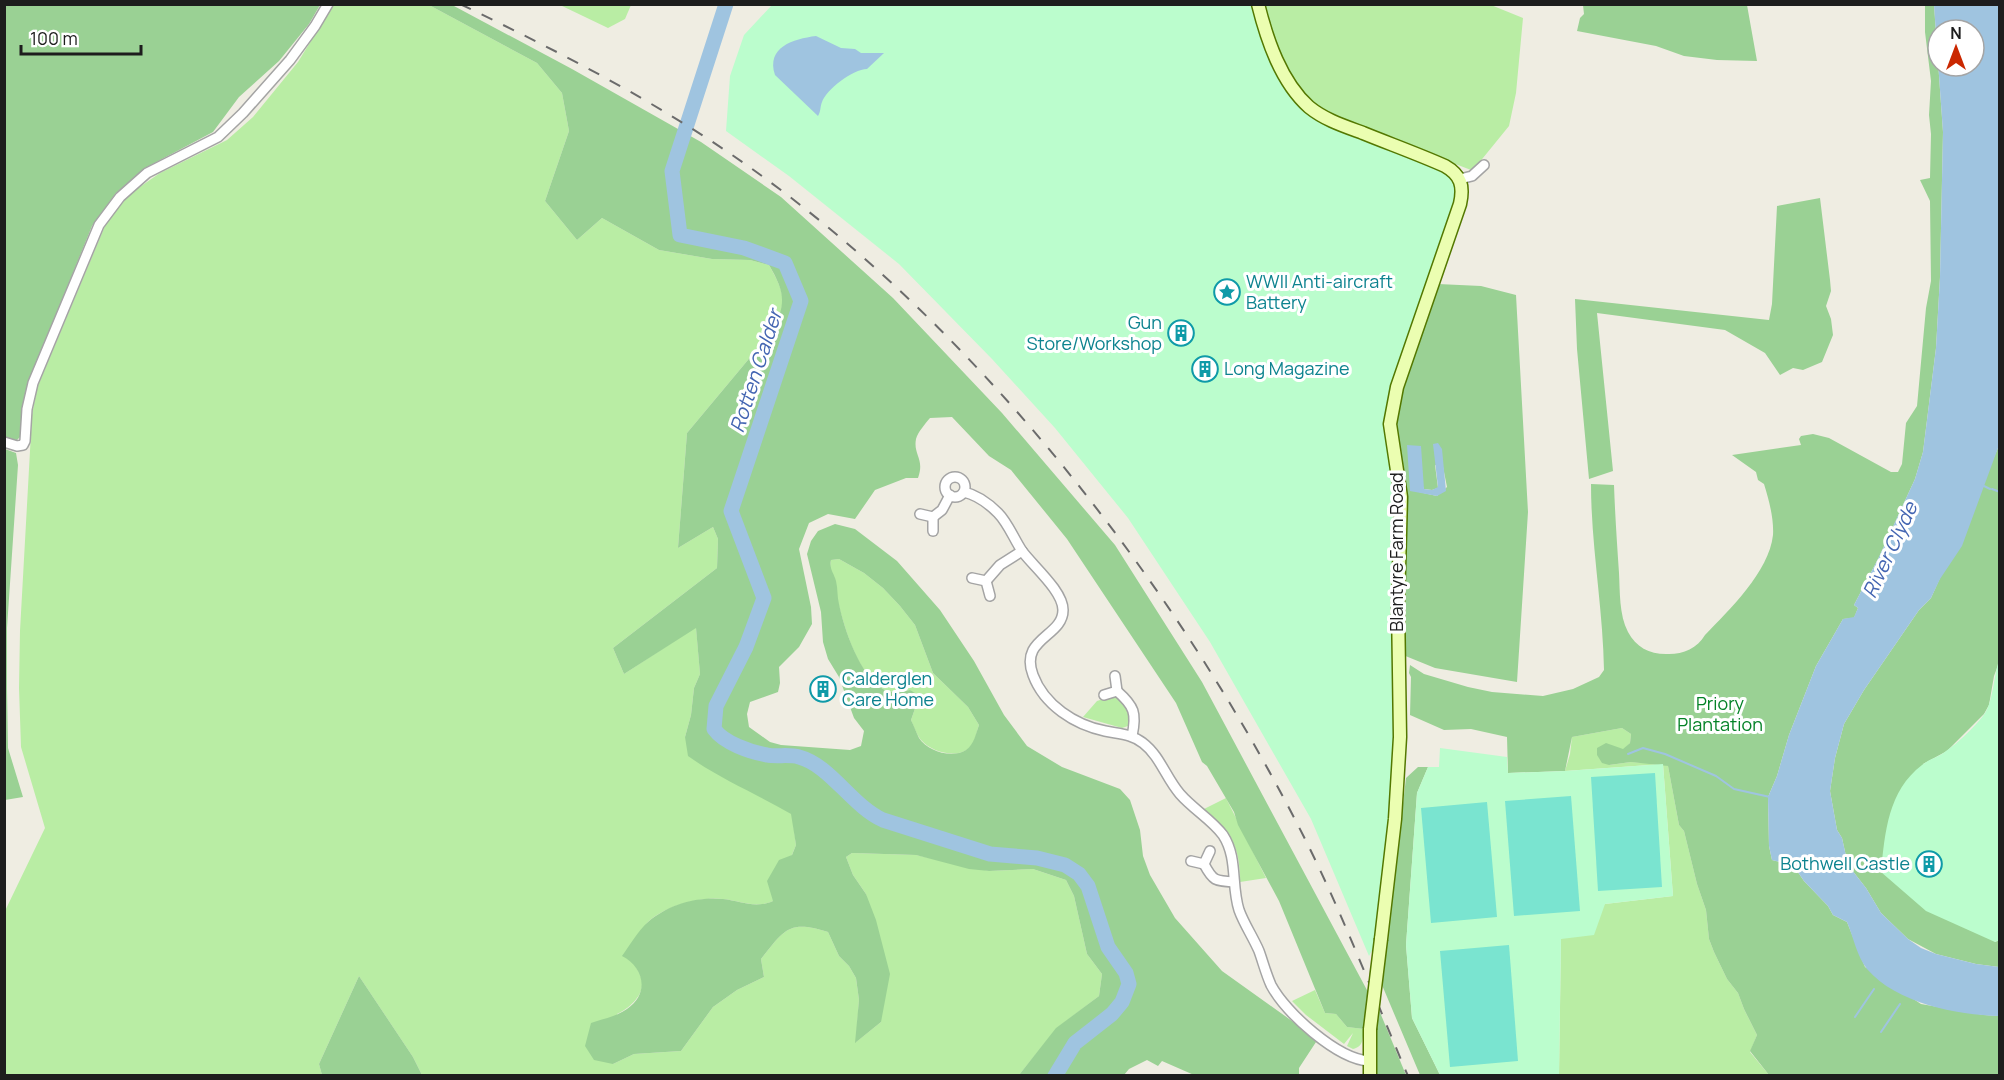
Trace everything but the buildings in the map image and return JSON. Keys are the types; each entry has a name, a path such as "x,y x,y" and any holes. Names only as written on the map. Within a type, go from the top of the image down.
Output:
{"main road":[{"path":"1258,4 1266,34 1282,69 1297,94 1309,107 1334,122 1445,166 1460,179"},
{"name":"Blantyre Farm Road","path":"1370,1076 1370,1029 1395,819 1400,737 1398,605 1401,497 1391,417 1397,387 1460,204 1462,193 1460,179"}],"street":[{"path":"4,442 16,446 23,445 26,441 27,410 33,383 99,225 120,197 147,173 218,137 290,60 328,4"},
{"path":"1460,179 1472,176 1484,165"},
{"path":"953,477 962,480 965,486 964,492 959,496 950,495 945,486 947,480 953,477"},
{"path":"964,492 977,496 1000,515 1022,551 1051,585 1061,601 1064,611 1060,620 1032,651 1029,662 1038,686 1056,707 1072,719 1089,727 1132,736 1154,752 1178,792 1221,834 1228,844 1233,859 1239,909 1272,985 1282,1000 1301,1021 1330,1044 1351,1057 1369,1061"},
{"path":"933,517 942,510 950,495"},
{"path":"920,514 933,517"},
{"path":"933,517 933,531"},
{"path":"986,582 1000,565 1022,551"},
{"path":"972,578 986,582"},
{"path":"986,582 990,596"},
{"path":"1115,676 1117,691 1127,699 1133,709 1135,720 1132,736"},
{"path":"1104,694 1117,691"},
{"path":"1204,864 1210,851"},
{"path":"1191,861 1204,864"},
{"path":"1204,864 1211,878 1234,882"}],"green space":[{"path":"4,5 320,5 309,24 279,61 239,97 213,132 145,168 116,193 92,226 28,384 21,436 17,440 4,438"},
{"path":"333,5 429,5 537,63 562,93 569,131 545,201 577,240 602,218 659,250 712,259 750,260 769,265 781,290 781,311 773,330 687,433 678,548 713,527 718,539 717,568 613,648 624,674 696,627 700,674 694,688 691,715 685,737 756,793 792,814 796,845 773,901 754,904 714,898 705,899 673,907 648,922 632,960 641,977 642,989 632,1004 617,1014 613,1064 634,1054 681,1051 713,1007 737,990 764,977 761,959 782,934 796,927 815,928 828,932 839,956 856,978 859,1000 856,1042 881,1022 866,894 853,875 846,857 852,853 916,855 989,871 1033,869 1066,880 1074,896 1087,954 1102,974 1099,996 1057,1028 1019,1075 422,1075 413,1057 359,976 319,1064 322,1075 5,1075 4,913 45,828 21,747 19,688 32,415 37,388 107,221 131,193 160,173 227,140 253,117 298,62"},
{"path":"429,5 454,6 572,69 701,142 781,197 893,298 1002,413 1115,545 1202,682 1368,992 1364,1029 1347,1027 1336,1014 1325,1013 1279,901 1238,825 1234,812 1207,766 1202,762 1176,703 1067,539 1011,470 989,456 952,417 930,418 918,434 916,449 920,472 918,478 906,478 875,490 855,519 828,514 809,523 799,549 811,607 812,624 799,647 779,667 778,692 750,702 747,714 749,727 770,742 781,745 850,750 861,746 864,731 854,718 823,642 821,612 807,554 811,541 818,531 835,524 855,529 897,561 940,610 974,661 1004,715 1027,746 1062,767 1120,789 1130,800 1140,830 1143,856 1150,875 1175,918 1222,971 1299,1026 1316,1042 1299,1068 1299,1075 1194,1075 1162,1061 1158,1066 1147,1060 1129,1069 1124,1075 1019,1075 1056,1028 1099,996 1102,974 1087,954 1074,896 1066,880 1033,869 989,871 969,869 916,855 852,853 846,857 853,875 866,894 876,920 890,974 881,1022 855,1043 859,1000 856,978 839,956 828,932 815,928 796,927 782,934 761,959 764,977 737,990 713,1007 681,1051 634,1054 613,1064 594,1060 585,1046 591,1023 623,1011 639,996 641,981 639,974 635,967 622,956 644,926 673,906 693,900 713,898 754,904 773,901 767,881 779,860 792,855 796,845 791,814 688,756 685,737 691,715 694,688 700,674 696,628 624,674 613,648 717,568 718,539 713,527 678,548 687,433 773,330 780,312 782,297 778,282 769,265 750,260 712,259 659,250 602,218 577,240 545,201 569,131 562,93 537,63","holes":["839,559 864,573 883,588 915,625 933,673 968,707 979,725 973,742 966,750 947,754 923,743 911,720 918,700 915,693 910,690 886,691 875,683 860,663 841,614 831,560"]},
{"path":"560,5 631,5 625,19 608,28"},
{"path":"772,5 1253,5 1298,103 1309,115 1340,130 1445,171 1454,181 1457,195 1393,385 1396,699 1393,786 1375,945 1369,956 1311,819 1210,642 1128,518 1055,428 992,359 899,264 789,176 726,131 730,76 744,35"},
{"path":"1263,5 1491,5 1523,18 1516,93 1509,126 1471,170 1336,118 1316,106 1296,85 1282,59"},
{"path":"1583,5 1747,5 1757,61 1684,56 1656,46 1577,31 1580,18 1584,14"},
{"name":"Priory Plantation","path":"1925,5 1934,5 1935,18 1926,18 1926,40"},
{"name":"Priory Plantation","path":"1931,78 1939,78 1943,132 1940,277 1936,348 1923,452 1915,479 1854,605 1858,608 1854,618 1843,619 1816,666 1789,735 1768,797 1769,846 1772,860 1793,865 1833,915 1847,922 1865,967 1921,1004 1999,1016 1999,1075 1769,1075 1750,1051 1757,1035 1709,939 1706,910 1684,831 1679,825 1668,766 1631,762 1609,765 1602,763 1597,755 1597,748 1606,743 1623,749 1630,743 1631,734 1622,728 1572,737 1565,771 1508,773 1507,737 1471,729 1444,730 1410,715 1410,665 1424,674 1468,687 1492,692 1543,696 1573,689 1599,677 1604,670 1591,484 1614,485 1620,603 1628,632 1644,649 1654,653 1672,654 1688,650 1702,640 1747,589 1770,549 1773,523 1764,484 1758,480 1756,472 1732,455 1801,445 1799,439 1801,436 1813,434 1829,438 1891,472 1898,472 1902,464 1906,423 1917,406 1926,308 1931,281 1930,201 1920,180 1930,178"},
{"path":"1820,198 1831,291 1826,306 1831,319 1833,335 1822,362 1803,370 1793,368 1780,375 1765,353 1725,330 1597,313 1613,471 1589,479 1577,349 1575,299 1769,320 1772,304 1777,206"},
{"path":"1438,284 1481,286 1516,295 1528,512 1517,682 1435,668 1403,655 1396,408","holes":["1408,452 1424,489 1438,488 1435,465 1443,467 1447,487 1437,496 1419,492"]},
{"path":"1999,426 2000,660 1994,676 1989,705 1984,714 1947,751 1923,764 1995,942 1999,940 1999,967 1936,954 1908,939 1881,913 1866,888 1848,865 1842,838 1837,830 1830,791 1835,758 1844,724 1864,690 1919,610 1931,598 1998,448"},
{"path":"5,449 16,453 18,465 7,628 8,748 23,797 5,800"},
{"path":"839,559 864,573 883,588 915,625 933,673 968,707 979,725 974,741 968,749 948,753 940,752 927,745 919,737 911,720 918,700 910,690 886,691 872,680 862,667 848,634 830,568 831,560"},
{"path":"1999,660 2000,940 1995,942 1926,911 1881,872 1890,813 1902,787 1922,765 1951,748 1982,718 1990,702"},
{"path":"1115,695 1127,707 1131,725 1122,728 1083,717 1097,701"},
{"path":"1622,728 1631,734 1630,743 1609,765 1631,762 1663,764 1565,771 1572,737"},
{"path":"1440,748 1507,757 1508,773 1663,764 1673,896 1605,904 1594,935 1561,939 1559,1075 1440,1075 1412,1018 1406,945 1417,793 1428,767 1439,767"},
{"path":"1663,764 1668,766 1679,825 1684,831 1706,910 1709,939 1757,1035 1750,1052 1769,1075 1559,1076 1561,939 1605,904 1673,896"},
{"path":"1418,767 1428,767 1417,793 1406,945 1412,1018 1440,1075 1420,1075 1382,985 1406,778"},
{"path":"1226,798 1266,878 1240,882 1236,849 1221,825 1204,809"},
{"path":"359,976 413,1057 422,1075 322,1075 319,1064"},
{"path":"1315,990 1325,1013 1336,1014 1347,1027 1364,1029 1359,1046 1353,1049 1347,1046 1353,1033 1344,1044 1306,1015 1292,1001"},
{"path":"1379,1010 1406,1075 1375,1076 1375,1044"}],"shaded area":[{"path":"1655,773 1662,887 1598,891 1591,777"},
{"path":"1571,796 1580,911 1514,916 1505,801"},
{"path":"1487,802 1497,917 1431,923 1421,808"},
{"path":"1509,945 1518,1061 1450,1067 1440,951"}],"water":[{"name":"River Clyde","path":"1934,5 1999,5 2000,426 1998,448 1962,546 1940,579 1931,598 1919,610 1864,690 1844,724 1835,758 1830,791 1837,830 1842,838 1848,865 1866,888 1881,913 1921,948 1976,964 1999,967 1999,1016 1965,1013 1928,1005 1910,999 1879,981 1867,969 1858,953 1847,922 1833,915 1793,865 1772,860 1769,846 1768,797 1789,735 1816,666 1843,619 1854,617 1858,608 1854,605 1915,479 1923,452 1936,348 1943,132 1939,78 1986,78 1986,18 1935,18"},
{"path":"816,36 841,48 855,49 861,53 884,53 867,69 855,72 834,86 822,102 818,116 775,75 773,65 774,58 783,46 799,39"},
{"path":"1438,443 1442,449 1446,491 1437,496 1410,491 1407,445 1421,446 1424,489 1432,490 1438,487 1433,444"}],"waterway":[{"name":"Rotten Calder","path":"726,4 672,171 680,235 744,248 785,263 801,301 731,511 764,598 746,647 716,706 714,729 724,739 745,749 767,755 795,756 810,761 821,768 872,814 883,820 990,854 1037,858 1065,865 1079,874 1088,886 1108,947 1126,973 1129,984 1122,1002 1112,1014 1075,1043 1055,1076"},
{"path":"1982,485 1990,489"},
{"path":"1992,489 2000,492"},
{"path":"1628,754 1643,748 1665,754 1716,776 1734,789 1770,797"},
{"path":"1855,1017 1874,989"},
{"path":"1881,1032 1900,1004"}],"railway":[{"path":"460,4 611,81 684,124 755,171 840,237 921,310 998,390 1070,475 1138,565 1201,657 1257,750 1322,873 1408,1076"}],"place":[{"name":"WWII Anti-aircraft Battery","path":"1227,292"},
{"name":"Gun Store/Workshop","path":"1181,333"},
{"name":"Long Magazine","path":"1205,369"},
{"name":"Calderglen Care Home","path":"823,689"},
{"name":"Bothwell Castle","path":"1929,864"}]}
